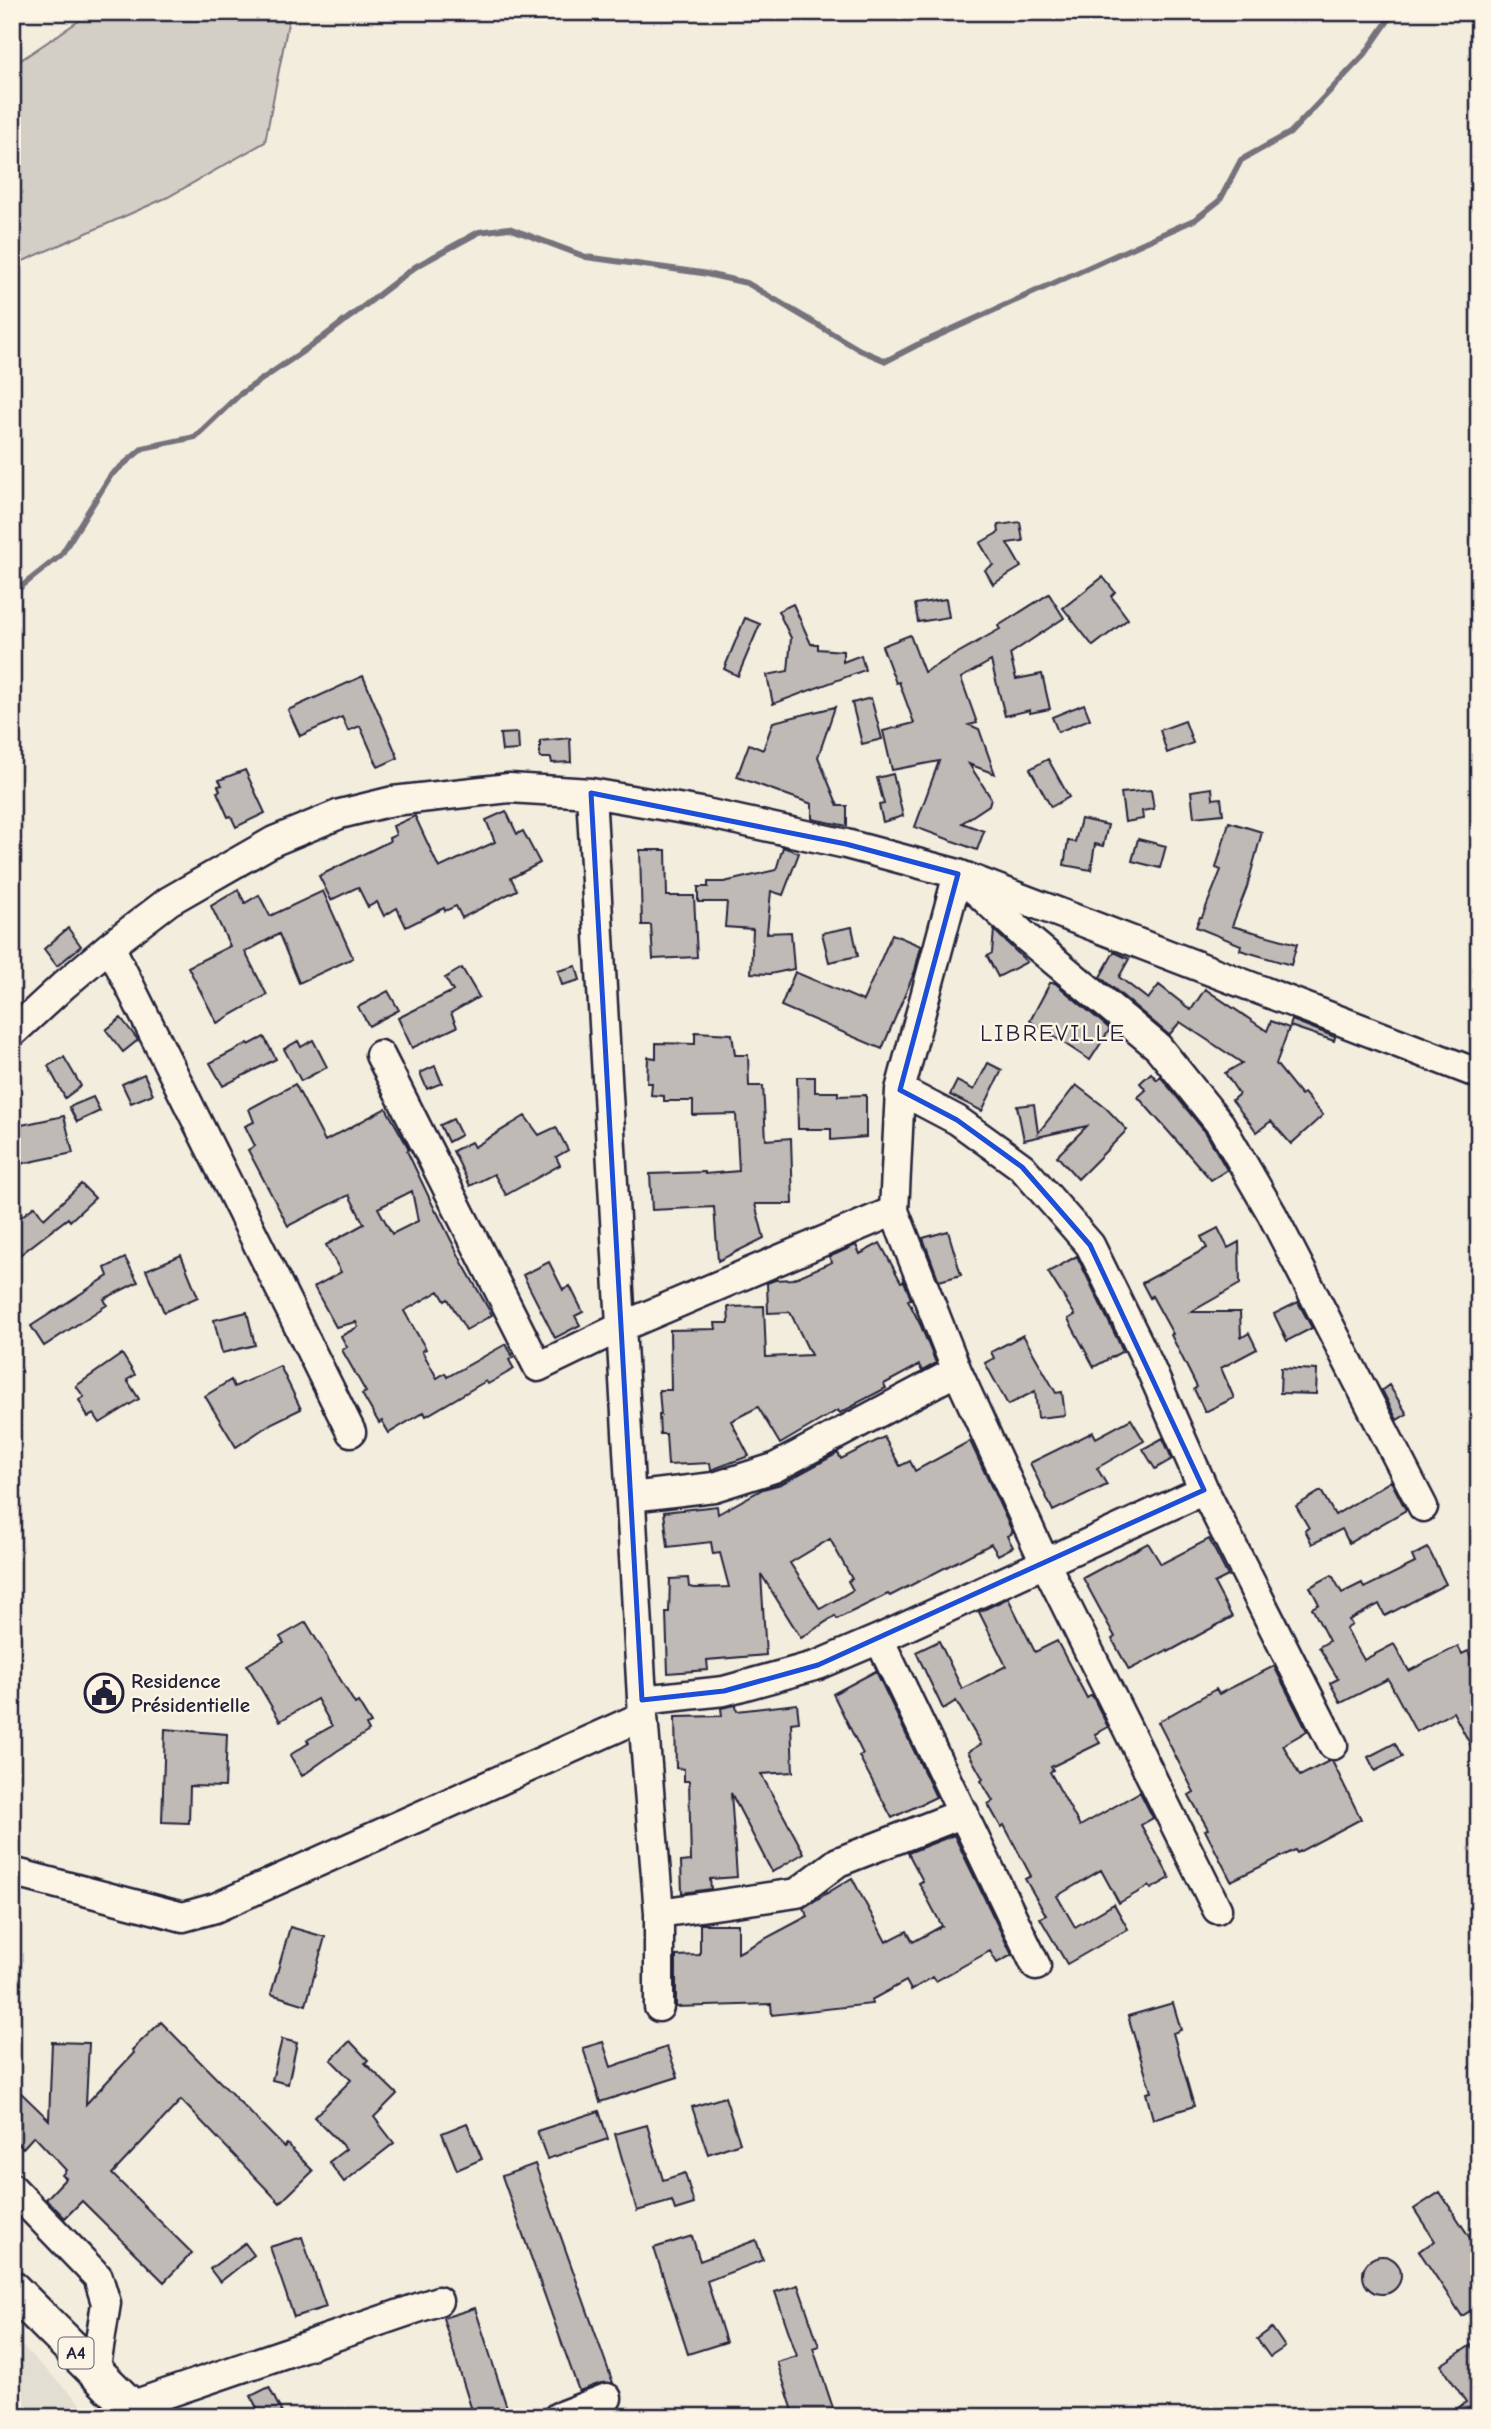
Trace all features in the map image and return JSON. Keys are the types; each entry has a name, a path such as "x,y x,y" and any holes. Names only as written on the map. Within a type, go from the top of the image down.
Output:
{"main road":[{"name":"A4","path":"12,2288 135,2411"}],"street":[{"path":"12,1033 110,946 169,901 274,841 340,814 393,801 509,788 591,793 701,812 820,838 958,874 1479,1074"},
{"path":"591,793 642,1708 659,1913 659,2007"},
{"path":"958,874 900,1090 894,1211 957,1371 1045,1563 1217,1909"},
{"path":"958,874 1027,938 1158,1047 1220,1124 1272,1214 1423,1507"},
{"path":"110,946 351,1432"},
{"path":"380,1055 538,1367 621,1326 894,1211"},
{"path":"900,1090 957,1120 1022,1167 1090,1245 1148,1363 1204,1490 1333,1745"},
{"path":"631,1497 714,1487 774,1468 957,1371"},
{"path":"12,1872 183,1917 215,1908 642,1708 766,1681 818,1665 1204,1490"},
{"path":"879,1639 1036,1966"},
{"path":"659,1913 797,1893 838,1861 964,1813"},
{"path":"12,2188 98,2277 106,2303 95,2373"},
{"path":"135,2411 438,2301"},
{"path":"558,2417 607,2398"}],"highlighted area":[{"path":"591,793 846,844 958,874 900,1090 957,1120 1022,1167 1090,1245 1204,1490 818,1665 724,1691 642,1700"}],"shaded area":[{"path":"92,12 285,12 289,18 265,142 168,197 12,266 12,66"},
{"path":"12,2336 94,2417 12,2417"}],"building":[{"path":"1020,522 1023,541 1007,543 1021,567 993,584 985,570 993,565 980,543 999,532 998,525"},
{"path":"1103,577 1115,592 1111,596 1128,619 1093,646 1063,608"},
{"path":"1049,594 1064,618 1010,654 1016,679 1042,674 1050,709 1005,716 991,661 961,678 977,723 969,725 979,729 995,774 969,764 991,798 989,805 962,823 984,831 977,850 915,827 939,761 892,770 883,731 914,723 882,646 910,635 924,672 1000,629 998,626"},
{"path":"946,599 949,617 918,622 915,604"},
{"path":"793,604 811,644 818,644 818,649 843,651 843,662 861,655 865,670 773,704 767,675 788,671 791,638 778,611"},
{"path":"745,618 760,624 738,676 724,669"},
{"path":"363,676 398,758 378,767 360,726 348,731 342,717 300,736 288,710"},
{"path":"871,698 882,739 862,744 852,703"},
{"path":"1084,704 1090,719 1058,732 1052,717"},
{"path":"835,707 818,757 838,806 847,806 847,826 812,819 812,804 737,777 749,744 763,750 773,722"},
{"path":"1185,721 1193,743 1167,753 1160,730"},
{"path":"518,733 519,750 502,751 500,734"},
{"path":"570,738 571,762 552,763 551,758 540,758 540,741"},
{"path":"1048,759 1069,797 1051,807 1030,769"},
{"path":"245,770 265,813 236,827 231,816 228,817 217,792 220,791 218,786 222,785 219,780"},
{"path":"893,774 903,816 883,822 879,805 884,804 877,778"},
{"path":"1212,788 1213,799 1221,798 1223,814 1194,817 1191,791"},
{"path":"1151,790 1154,809 1142,811 1143,819 1125,822 1121,793"},
{"path":"506,811 517,834 523,831 540,863 511,878 517,890 462,918 456,906 445,911 444,908 406,927 397,908 384,916 377,902 368,907 358,887 331,900 319,876 390,841 389,838 396,835 393,826 415,816 439,868 495,842 486,820"},
{"path":"1081,819 1108,825 1103,846 1095,844 1091,870 1064,865 1068,841 1075,842"},
{"path":"1229,822 1262,832 1247,887 1232,926 1297,944 1291,965 1240,950 1241,945 1196,927 1221,870 1216,868"},
{"path":"1138,839 1166,846 1160,868 1132,861"},
{"path":"783,847 799,853 783,895 771,891 767,933 791,932 794,969 770,974 751,973 753,929 725,927 727,902 698,902 698,887 708,887 708,882 724,882 776,870"},
{"path":"640,850 666,850 667,896 694,896 697,957 653,959 651,925 642,925"},
{"path":"238,890 245,903 259,895 270,916 323,891 353,958 299,983 279,934 245,952 267,995 217,1023 188,967 230,946 211,906"},
{"path":"852,927 858,956 829,962 822,933"},
{"path":"68,928 81,946 57,966 44,949"},
{"path":"994,930 1027,962 998,977 987,956 992,953"},
{"path":"892,934 921,946 915,971 882,1049 781,1006 795,972 863,1001"},
{"path":"1114,952 1129,959 1119,977 1148,999 1159,985 1191,1010 1205,989 1267,1031 1271,1021 1289,1028 1276,1064 1301,1095 1304,1093 1323,1115 1291,1144 1271,1121 1257,1132 1232,1100 1239,1094 1225,1073 1242,1063 1180,1022 1169,1035 1100,977"},
{"path":"576,966 580,980 562,985 558,971"},
{"path":"462,968 479,997 451,1013 457,1027 412,1048 398,1018 453,991 445,978"},
{"path":"1050,983 1055,983 1110,1029 1090,1060 1030,1021"},
{"path":"388,991 399,1010 369,1026 358,1007"},
{"path":"121,1018 138,1040 123,1052 106,1030"},
{"path":"1292,1020 1335,1037 1334,1041 1290,1026"},
{"path":"695,1032 732,1034 735,1055 748,1055 749,1086 763,1086 766,1140 791,1138 793,1204 755,1204 764,1238 718,1261 714,1207 652,1210 650,1174 739,1171 736,1114 693,1115 693,1101 664,1101 664,1096 651,1095 652,1083 647,1083 648,1057 656,1058 656,1043 695,1044"},
{"path":"264,1037 276,1059 223,1086 210,1063"},
{"path":"313,1040 327,1067 301,1081 284,1049 298,1041 301,1047"},
{"path":"64,1057 81,1086 65,1098 48,1066"},
{"path":"988,1063 1002,1070 982,1111 950,1095 957,1081 974,1090"},
{"path":"435,1066 442,1083 427,1089 420,1073"},
{"path":"1151,1073 1157,1080 1160,1076 1206,1133 1227,1170 1211,1180 1138,1097 1146,1090 1140,1083"},
{"path":"144,1074 153,1094 131,1103 122,1084"},
{"path":"797,1077 815,1077 815,1092 838,1092 838,1096 866,1095 866,1137 831,1140 831,1129 798,1129"},
{"path":"295,1084 325,1141 386,1108 409,1149 407,1151 436,1212 492,1315 466,1330 448,1299 445,1301 439,1291 404,1311 426,1349 422,1351 437,1378 445,1373 447,1377 506,1344 513,1357 509,1360 514,1369 488,1384 486,1381 426,1416 424,1412 389,1433 382,1421 379,1423 362,1394 366,1392 342,1350 347,1347 341,1336 358,1327 356,1322 336,1327 314,1287 341,1272 326,1245 364,1224 349,1195 288,1226 248,1150 255,1146 245,1126 254,1122 249,1109","holes":["412,1191 418,1221 392,1234 378,1208"]},
{"path":"1076,1085 1106,1108 1127,1130 1078,1179 1057,1156 1087,1126 1024,1140 1017,1106 1034,1104 1038,1133"},
{"path":"93,1097 100,1111 77,1122 69,1107"},
{"path":"64,1116 73,1153 20,1164 12,1127"},
{"path":"525,1116 539,1135 556,1127 568,1150 556,1157 560,1165 506,1195 494,1174 470,1186 453,1151 471,1142 474,1147"},
{"path":"453,1119 461,1135 448,1142 440,1125"},
{"path":"81,1184 95,1198 70,1221 68,1218 12,1261 12,1224 35,1206 44,1219"},
{"path":"1218,1228 1228,1248 1239,1242 1240,1284 1191,1312 1240,1312 1241,1338 1249,1333 1257,1349 1221,1368 1234,1398 1205,1412 1194,1389 1197,1387 1171,1335 1173,1334 1142,1283 1207,1248 1201,1237"},
{"path":"948,1231 961,1275 939,1281 923,1238"},
{"path":"880,1243 901,1282 904,1281 911,1299 908,1300 936,1363 922,1371 919,1365 884,1384 886,1388 840,1413 838,1410 780,1444 758,1407 731,1421 749,1456 711,1470 710,1463 668,1465 666,1434 660,1434 659,1390 671,1390 670,1330 716,1329 715,1323 729,1323 728,1307 764,1306 766,1357 811,1355 790,1312 768,1313 767,1283 793,1279 832,1262 829,1257 856,1245 860,1254"},
{"path":"181,1255 198,1297 164,1312 146,1270"},
{"path":"1077,1256 1123,1351 1094,1367 1068,1319 1075,1315 1048,1272"},
{"path":"125,1258 138,1282 104,1299 107,1305 44,1346 31,1326 108,1276 105,1268"},
{"path":"549,1262 563,1290 570,1286 583,1312 575,1316 580,1325 555,1338 523,1275"},
{"path":"1298,1302 1312,1328 1287,1341 1274,1314"},
{"path":"247,1312 255,1345 222,1353 214,1320"},
{"path":"1023,1335 1056,1393 1062,1392 1065,1415 1038,1418 1035,1391 1008,1405 985,1363 994,1358 991,1352"},
{"path":"122,1354 135,1375 127,1380 139,1399 100,1423 94,1414 88,1417 79,1400 84,1397 76,1386"},
{"path":"280,1366 301,1409 272,1423 236,1447 205,1396 231,1380 234,1387"},
{"path":"1281,1368 1317,1370 1316,1394 1280,1393"},
{"path":"1389,1385 1407,1414 1397,1420 1382,1390"},
{"path":"1131,1419 1144,1441 1097,1468 1107,1485 1053,1511 1030,1463 1093,1432 1096,1438"},
{"path":"884,1437 900,1466 910,1461 915,1471 970,1441 1013,1533 1007,1536 1013,1547 998,1555 991,1544 890,1596 888,1594 837,1619 835,1616 801,1638 761,1574 766,1655 707,1660 708,1670 668,1673 666,1612 669,1612 670,1579 688,1578 689,1587 695,1588 729,1587 720,1553 713,1554 711,1542 668,1547 664,1512 717,1506 718,1514 838,1453 841,1459","holes":["830,1539 852,1579 848,1581 853,1590 820,1609 790,1563"]},
{"path":"1163,1438 1172,1459 1155,1469 1143,1449"},
{"path":"1391,1481 1406,1510 1349,1543 1342,1529 1312,1544 1305,1530 1309,1528 1296,1506 1321,1491 1335,1515"},
{"path":"1209,1539 1228,1576 1214,1583 1232,1617 1129,1670 1112,1639 1115,1637 1083,1578 1148,1543 1161,1564"},
{"path":"1428,1548 1446,1584 1385,1616 1379,1604 1349,1620 1352,1625 1346,1629 1364,1660 1394,1644 1409,1671 1458,1646 1462,1654 1468,1651 1479,1672 1479,1761 1453,1712 1416,1732 1388,1679 1341,1703 1330,1683 1338,1679 1319,1647 1329,1641 1312,1608 1319,1604 1310,1587 1332,1575 1342,1593 1362,1583 1364,1588 1415,1563 1412,1556"},
{"path":"1008,1598 1035,1652 1057,1641 1087,1698 1092,1695 1108,1727 1095,1734 1100,1743 1051,1767 1053,1770 1050,1772 1080,1826 1140,1792 1153,1818 1141,1825 1170,1878 1119,1903 1101,1870 1057,1896 1075,1927 1114,1904 1128,1929 1067,1964 1040,1918 1046,1915 1025,1879 1031,1876 1004,1825 1001,1827 988,1804 993,1801 968,1752 981,1744 956,1701 943,1709 916,1652 939,1641 962,1689 1006,1666 979,1612"},
{"path":"306,1622 355,1704 358,1702 371,1723 366,1725 369,1731 302,1776 290,1755 309,1743 307,1740 332,1726 317,1699 280,1721 247,1665 284,1643 280,1637"},
{"path":"1274,1666 1307,1731 1283,1745 1300,1776 1332,1761 1361,1819 1297,1853 1295,1850 1231,1881 1205,1830 1208,1829 1189,1795 1194,1792 1158,1722 1216,1689 1219,1694"},
{"path":"876,1671 936,1797 892,1818 859,1756 863,1754 833,1694"},
{"path":"797,1704 799,1722 791,1723 793,1772 761,1774 804,1853 772,1872 731,1793 737,1877 710,1879 711,1889 682,1893 681,1862 691,1861 689,1781 684,1781 684,1769 676,1768 675,1717 722,1716 721,1708 736,1705 737,1711"},
{"path":"165,1729 227,1734 225,1787 190,1786 189,1823 162,1822"},
{"path":"1395,1743 1402,1757 1375,1771 1368,1757"},
{"path":"954,1835 1012,1955 997,1963 990,1951 936,1981 933,1977 911,1990 906,1981 871,2000 872,2004 772,2015 771,2004 676,2007 676,1956 700,1955 700,1924 738,1924 738,1953 808,1916 803,1908 852,1878 886,1942 907,1931 913,1942 942,1926 919,1883 923,1881 908,1853"},
{"path":"290,1927 325,1937 306,2005 271,1994"},
{"path":"1173,2003 1181,2030 1173,2033 1194,2106 1153,2119 1146,2093 1151,2092 1128,2016"},
{"path":"161,2022 284,2147 287,2144 313,2171 280,2203 181,2100 112,2174 192,2253 164,2282 82,2201 65,2218 46,2199 66,2178 62,2175 66,2170 34,2136 23,2148 12,2138 12,2121 20,2112 12,2104 12,2084 49,2120 52,2042 89,2043 86,2104 134,2053 132,2050"},
{"path":"282,2039 297,2043 288,2084 272,2080"},
{"path":"350,2041 368,2060 365,2063 397,2094 374,2117 394,2143 344,2182 329,2162 346,2149 314,2117 351,2080 331,2060"},
{"path":"603,2042 611,2067 667,2047 678,2077 600,2102 583,2048"},
{"path":"725,2097 740,2143 708,2154 692,2107"},
{"path":"599,2111 608,2139 547,2159 537,2131"},
{"path":"467,2123 482,2159 457,2170 442,2133"},
{"path":"647,2125 663,2180 685,2173 694,2204 675,2210 672,2201 637,2211 615,2134"},
{"path":"535,2164 613,2383 601,2383 579,2391 502,2176"},
{"path":"1440,2192 1470,2238 1479,2232 1479,2305 1462,2316 1419,2251 1435,2241 1414,2209"},
{"path":"692,2236 700,2261 756,2240 763,2260 707,2281 726,2342 688,2354 654,2248"},
{"path":"302,2237 326,2307 294,2317 270,2247"},
{"path":"245,2243 254,2255 220,2282 210,2269"},
{"path":"1382,2256 1395,2262 1401,2275 1395,2288 1382,2294 1369,2288 1363,2275 1369,2262"},
{"path":"798,2285 819,2346 813,2348 836,2417 795,2417 777,2362 797,2356 775,2292"},
{"path":"475,2308 510,2417 474,2417 443,2318"},
{"path":"1272,2328 1285,2347 1270,2357 1257,2339"},
{"path":"1471,2345 1479,2356 1479,2417 1445,2417 1466,2402 1441,2365"},
{"path":"269,2387 284,2417 261,2417 251,2396"}],"waterway":[{"path":"12,594 61,555 111,475 143,448 195,437 239,395 321,339 415,267 479,232 509,228 586,257 702,273 747,283 860,350 886,361 1196,219 1220,200 1241,160 1290,133 1365,54 1394,12"}],"place":[{"name":"Residence Présidentielle","path":"104,1693"}],"district":[{"name":"LIBREVILLE","path":"1053,1033"}]}
